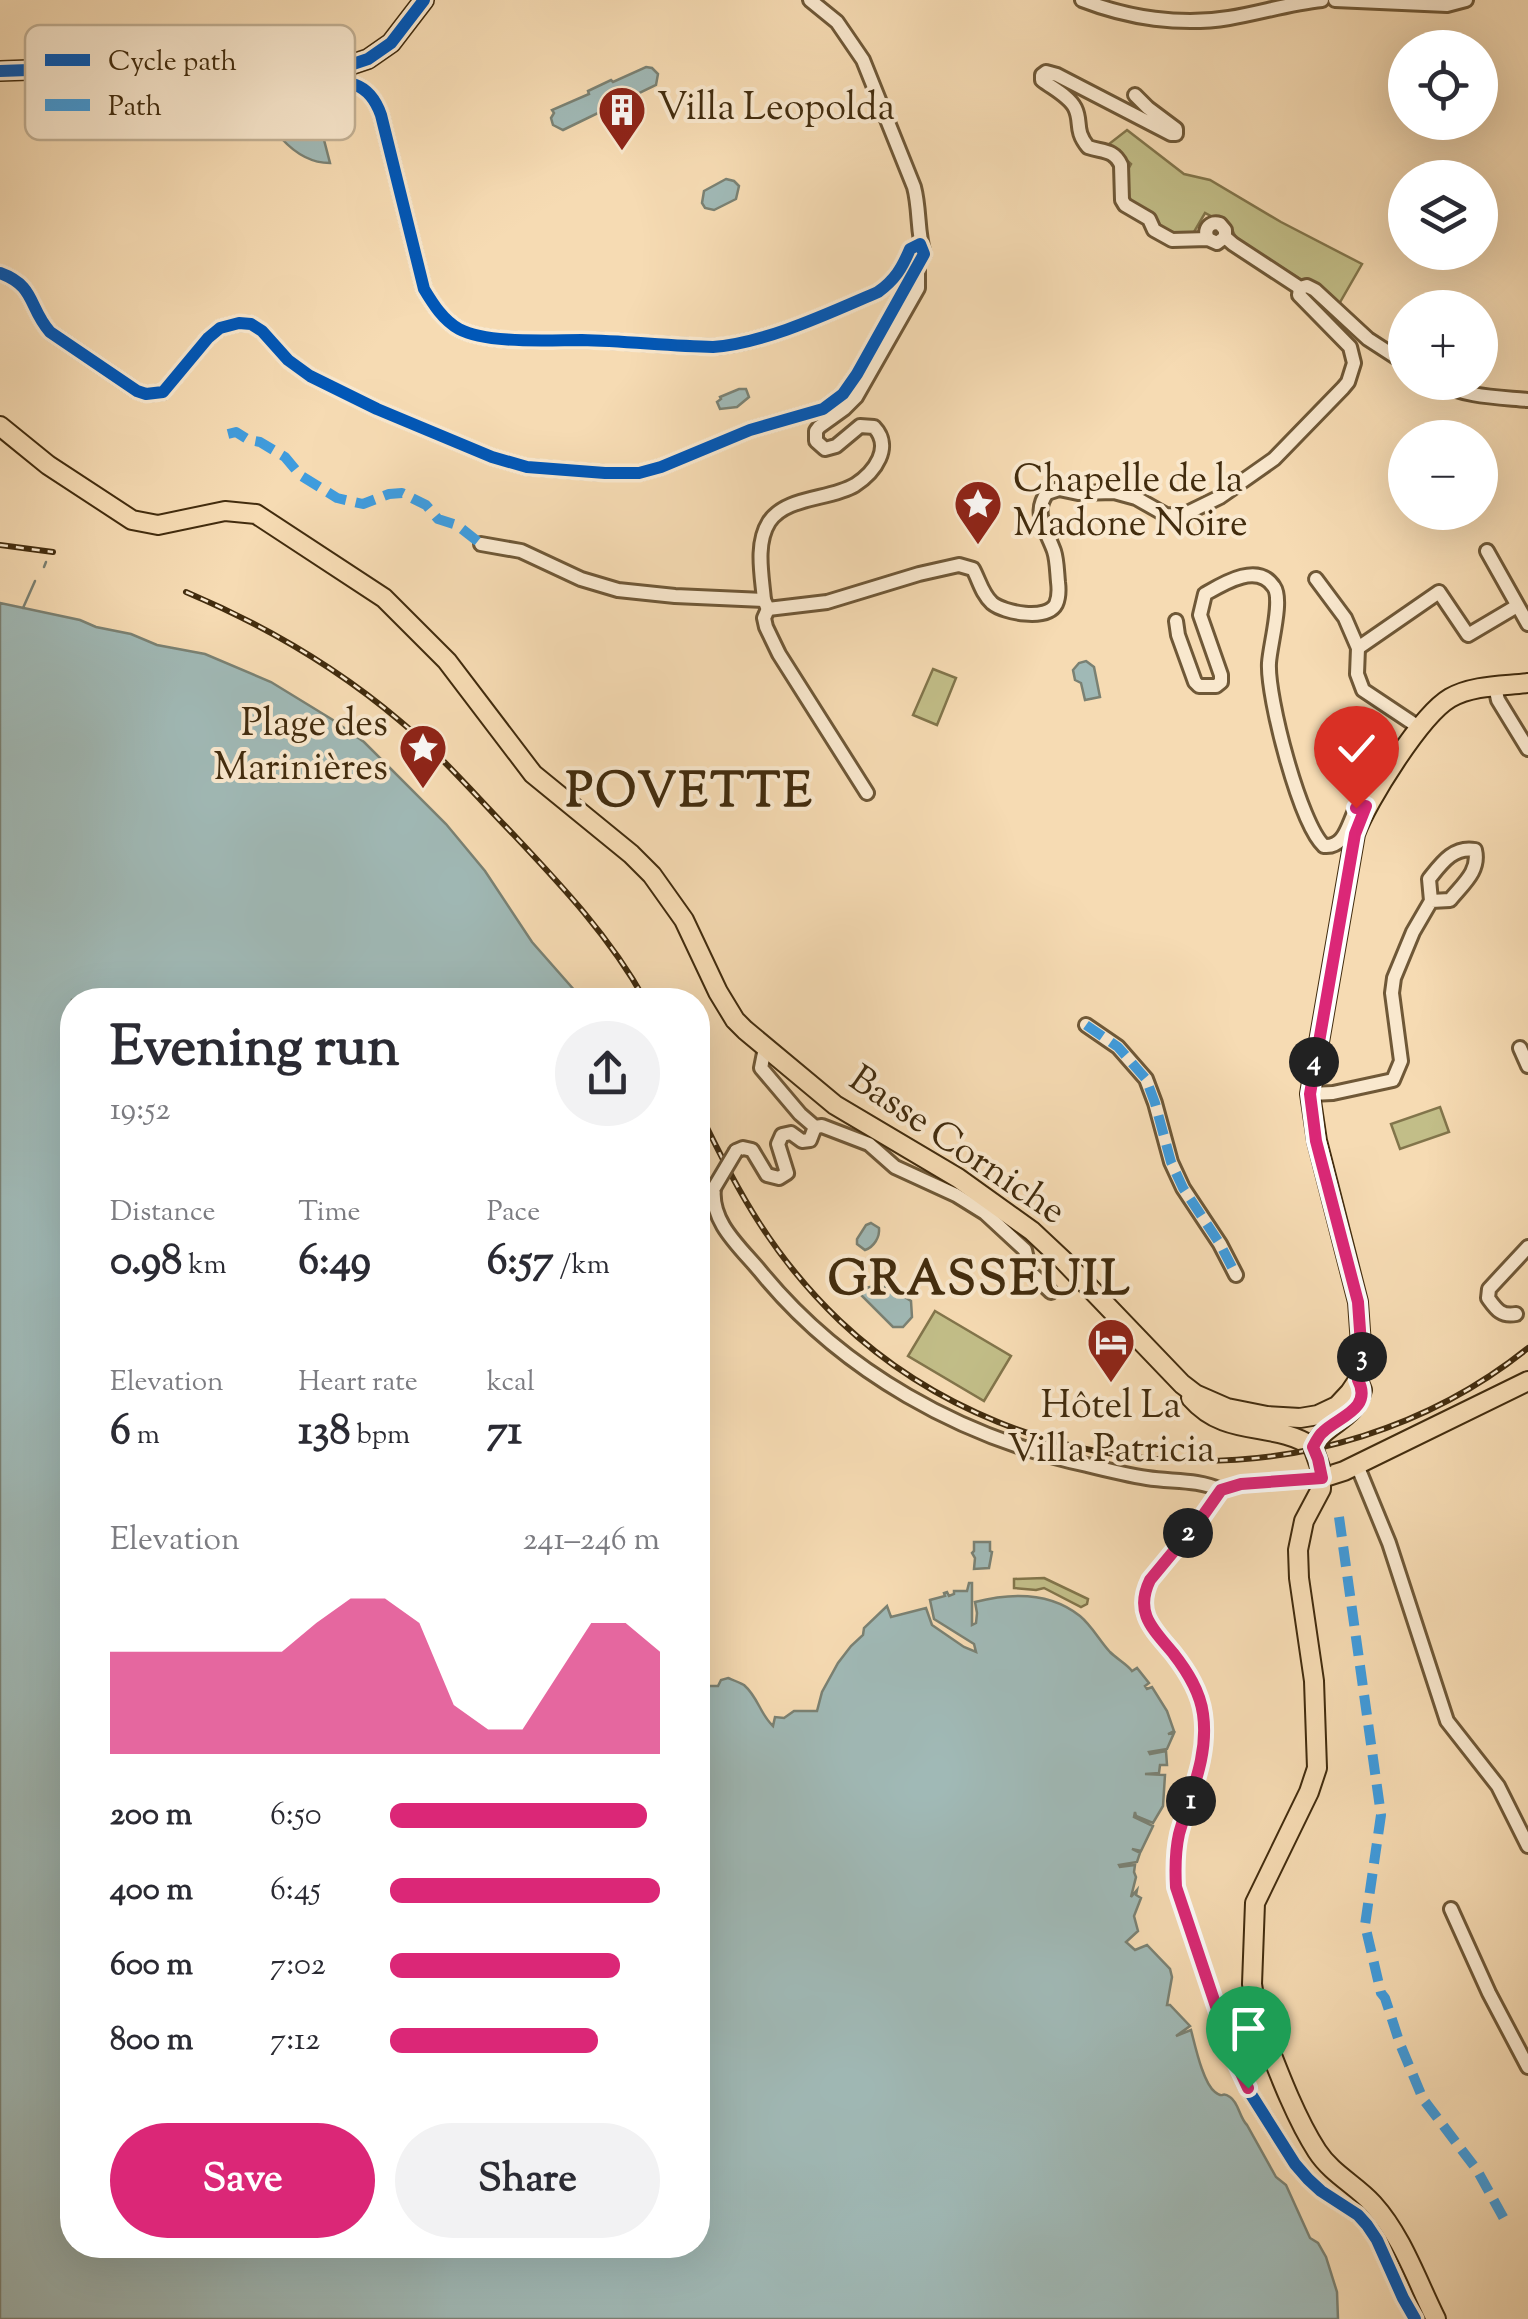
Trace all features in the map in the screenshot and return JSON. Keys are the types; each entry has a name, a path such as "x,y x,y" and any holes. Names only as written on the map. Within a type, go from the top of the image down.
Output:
{"main road":[{"path":"355,63 391,43 424,0"},
{"path":"0,71 25,70"},
{"name":"Basse Corniche","path":"0,426 48,465 132,520 158,525 225,512 256,514 384,598 447,661 533,774 652,875 684,920 735,1020 835,1105 958,1178 1032,1232 1182,1384 1206,1414 1230,1416"},
{"path":"1230,1416 1318,1415 1338,1406 1358,1380 1362,1359 1358,1302 1316,1141 1310,1094 1355,834 1366,806 1420,728 1450,698 1475,689 1528,683"},
{"path":"1312,1442 1355,1408 1362,1390 1358,1380"},
{"path":"1321,1474 1357,1465 1528,1381"},
{"path":"1230,1416 1312,1442"},
{"path":"1312,1442 1321,1489 1304,1521 1298,1561 1314,1681 1317,1768 1255,1902 1254,2002 1306,2133 1329,2166 1380,2212 1436,2319"}],"street":[{"path":"0,273 25,287 41,322 50,332 137,392 163,392 220,328 251,324 310,376 492,457 526,466 605,473 639,473 661,468 750,430 823,409 842,394 924,254 914,186 863,60 837,22 810,0"},
{"path":"1082,0 1109,10 1194,22 1322,0"},
{"path":"1335,0 1447,5 1466,0"},
{"path":"1134,94 1176,134 1057,75 1042,75 1042,80 1076,109 1080,137 1088,147 1106,150 1118,160 1125,206 1149,219 1154,230 1166,238 1183,241 1208,239 1206,230 1213,223 1223,226 1225,236 1300,288"},
{"path":"355,85 374,97 381,115 424,289 449,322 462,331 485,337 653,345 713,347 748,342 878,292 902,269 910,249 920,244"},
{"path":"867,794 766,627 761,544 772,518 790,506 852,486 882,454 883,440 874,427 860,426 836,446 825,449 818,445 816,432 862,388 918,288 918,270"},
{"path":"1300,288 1315,290 1368,339 1388,352"},
{"path":"481,544 521,551 582,579 618,590 766,604 827,602 959,564 973,569 994,605 1009,611 1050,612 1059,591 1055,554 1040,509 1048,493 1059,489 1078,494 1114,492 1136,498 1166,515 1181,516 1220,496 1274,459 1348,382 1354,363 1350,347 1299,295 1300,288"},
{"path":"1498,397 1528,400"},
{"path":"1487,550 1528,624"},
{"path":"1176,621 1195,682 1199,686 1216,686 1221,675 1200,616 1205,594 1233,578 1260,576 1272,583 1278,594 1268,666 1275,720 1319,842 1336,846 1356,808 1366,806"},
{"path":"1316,580 1345,618 1358,648 1357,674 1363,690 1420,728"},
{"path":"1358,648 1440,592 1468,635 1518,606"},
{"path":"1495,687 1498,700 1528,750"},
{"path":"1310,1094 1394,1080 1401,1061 1392,993 1394,978 1430,901 1428,879 1457,851 1475,850 1474,870 1450,900 1430,901"},
{"path":"1086,1025 1118,1047 1146,1079 1171,1162 1236,1275"},
{"path":"765,1048 761,1068 815,1127 822,1126 869,1144 895,1167 985,1213 1025,1250 1030,1272 1051,1292"},
{"path":"1520,1048 1528,1066"},
{"path":"815,1127 810,1140 782,1135 778,1144 787,1173 779,1178 767,1175 752,1150 736,1151 714,1188 715,1212 768,1281 839,1349 896,1390 977,1431 1042,1455 1148,1478 1205,1482 1221,1490"},
{"path":"1516,1314 1499,1313 1488,1298 1489,1288 1528,1246"},
{"path":"1357,1465 1389,1544 1447,1721 1498,1786 1528,1846"},
{"path":"1321,1474 1221,1490 1150,1580 1145,1590 1144,1612 1196,1688 1204,1724 1202,1756 1175,1860 1176,1887 1232,2054 1248,2088 1295,2164 1321,2191 1358,2215 1378,2240 1415,2319"},
{"path":"1451,1908 1528,2067"}],"shaded area":[{"path":"1127,130 1184,174 1210,180 1362,264 1339,304 1236,238 1231,227 1205,213 1194,232 1170,236 1149,214 1126,199 1125,175 1131,164 1109,144"},
{"path":"933,669 956,678 937,725 913,715"},
{"path":"1440,1107 1449,1132 1400,1149 1391,1124"},
{"path":"935,1311 1011,1356 984,1401 908,1356"},
{"path":"1044,1578 1088,1599 1087,1604 1081,1607 1044,1588 1014,1588 1014,1579"}],"water":[{"path":"646,67 658,74 656,85 563,130 553,125 552,110"},
{"path":"283,140 324,140 330,163 303,156"},
{"path":"726,179 739,186 736,199 714,210 705,208 704,191"},
{"path":"746,389 749,397 737,407 720,409 720,397"},
{"path":"0,603 205,654 271,682 333,720 364,742 446,824 485,871 532,942 572,988 60,988 60,2258 710,2258 710,1686 718,1686 728,1678 744,1685 773,1726 775,1717 784,1718 794,1711 817,1711 822,1692 838,1663 863,1635 864,1628 887,1606 891,1617 926,1608 932,1625 976,1652 974,1644 934,1619 930,1600 947,1592 949,1596 954,1591 967,1591 972,1583 972,1625 976,1623 975,1602 1029,1596 1055,1602 1080,1616 1132,1671 1137,1668 1149,1683 1147,1689 1152,1687 1167,1711 1174,1731 1168,1734 1174,1733 1167,1749 1149,1752 1166,1751 1167,1765 1160,1765 1159,1773 1145,1774 1165,1775 1163,1806 1153,1823 1135,1812 1134,1817 1153,1826 1141,1851 1132,1849 1140,1853 1137,1862 1119,1865 1135,1865 1131,1897 1137,1890 1136,1895 1141,1898 1134,1916 1138,1931 1126,1942 1135,1950 1147,1945 1170,1969 1167,2005 1190,2026 1176,2036 1191,2030 1207,2081 1218,2094 1233,2100 1276,2177 1286,2185 1310,2238 1326,2257 1337,2292 1338,2319 0,2319"},
{"path":"1086,661 1094,667 1100,697 1085,700 1073,670"},
{"path":"871,1223 879,1228 879,1235 865,1250 857,1239"},
{"path":"878,1285 911,1301 912,1317 903,1327 893,1327 859,1293"},
{"path":"974,1542 990,1542 989,1568 974,1569"}],"waterway":[{"path":"44,567 46,562"},
{"path":"23,608 35,581"}],"railway":[{"path":"0,545 53,552"},
{"path":"186,592 298,648 350,682 415,734 567,893 637,988"},
{"path":"710,1133 758,1222 795,1272 840,1321 915,1379 998,1422 1087,1449 1179,1460 1272,1456 1363,1436 1449,1400 1528,1348"}],"marked path":[{"path":"228,434 236,432 260,442 285,457 300,475 337,498 363,504 402,493 481,544"},
{"path":"1086,1025 1118,1047 1146,1079 1171,1162 1236,1275"},
{"path":"1339,1517 1381,1815 1365,1925 1381,1993 1423,2099 1477,2170 1508,2226"}],"cycle path":[{"path":"355,63 391,43 424,0"},
{"path":"0,71 25,70"},
{"path":"0,273 26,291 50,332 146,394 163,392 220,328 251,324 310,376 492,457 527,467 639,473 750,430 823,409 843,394 924,254 920,244 910,249 897,273 878,292 797,326 733,344 713,347 519,340 471,334 448,321 424,289 381,115 374,100 355,85"},
{"path":"1322,1478 1241,1484 1221,1490 1150,1579 1144,1602 1148,1620 1188,1674 1201,1706 1204,1745 1178,1841 1176,1887 1232,2054 1247,2088 1295,2164 1321,2191 1367,2225 1415,2319"}],"place":[{"name":"Villa Leopolda","path":"622,152"},
{"name":"Chapelle de la Madone Noire","path":"978,546"},
{"name":"Plage des Marinières","path":"423,790"},
{"name":"Hôtel La Villa Patricia","path":"1111,1384"}],"district":[{"name":"POVETTE","path":"690,794"},
{"name":"GRASSEUIL","path":"980,1282"}],"route":[{"path":"1248,2088 1232,2054 1176,1887 1180,1831 1202,1756 1203,1715 1196,1688 1150,1626 1144,1612 1145,1590 1221,1490 1241,1484 1322,1478 1313,1447 1322,1433 1351,1413 1361,1397 1358,1302 1316,1141 1310,1094 1355,834 1366,806 1356,808"}]}
